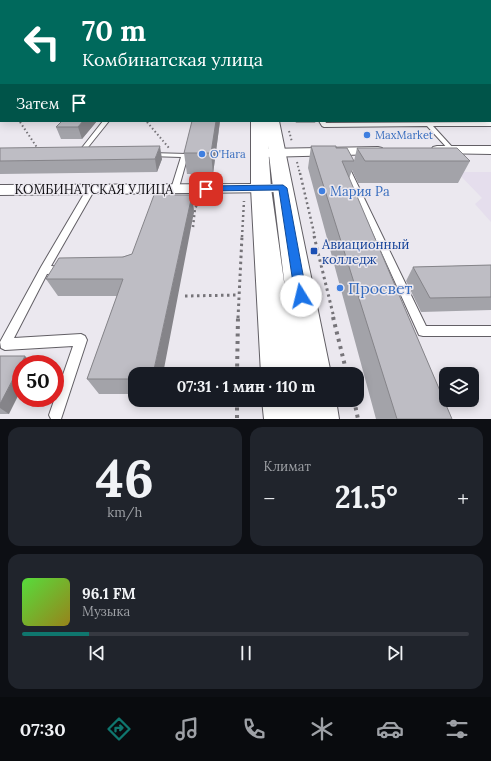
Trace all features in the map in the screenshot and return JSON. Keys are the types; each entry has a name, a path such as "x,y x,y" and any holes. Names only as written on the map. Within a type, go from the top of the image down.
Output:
{"main road":[{"path":"259,122 277,152"},
{"path":"278,367 263,188 277,152 280,125"},
{"path":"263,188 311,367"},
{"path":"282,407 283,419"},
{"path":"318,407 320,419"}],"street":[{"path":"277,152 391,150"},
{"path":"421,150 491,150"},
{"name":"КОМБИНАТСКАЯ УЛИЦА","path":"0,190 91,189 156,192 175,189 263,188"}],"lane":[{"path":"80,155 105,122"},
{"path":"322,122 324,125 491,124"},
{"path":"428,124 452,150"},
{"path":"143,155 174,155 186,151 175,189"},
{"path":"338,151 423,331 491,331"},
{"path":"42,155 87,155"},
{"path":"56,415 81,340 5,344 44,270 91,189"},
{"path":"44,270 75,270"}],"path":[{"path":"20,122 42,155"},
{"path":"147,122 174,155"},
{"path":"280,125 277,152 346,367"},
{"path":"237,367 238,295 263,188"},
{"path":"193,227 195,208 206,189"},
{"path":"185,296 238,295"},
{"path":"236,419 237,407"},
{"path":"355,407 358,419"}],"shaded area":[{"path":"457,172 491,172 491,222 475,204 482,198"}],"building":[{"path":"61,122 82,122 78,127 56,127"},
{"path":"192,122 216,122 211,153 184,153"},
{"path":"160,146 155,159 0,161 0,148"},
{"path":"311,146 336,146 336,148 347,148 354,161 342,161 439,389 439,407 447,407 452,419 397,419"},
{"path":"357,148 457,148 470,161 365,161"},
{"path":"154,195 192,195 155,367 128,367 128,379 87,379 123,279 46,279 59,258 123,257 132,254"},
{"path":"491,265 491,297 430,298 413,267"},
{"path":"0,356 12,356 12,381 0,404"}],"place":[{"name":"MaxMarket","path":"367,135"},
{"name":"O'Hara","path":"202,154"},
{"name":"Мария Ра","path":"322,191"},
{"name":"Авиационный колледж","path":"314,251"},
{"name":"Просвет","path":"340,288"}],"route":[{"path":"206,189 283,188 301,296"}]}
